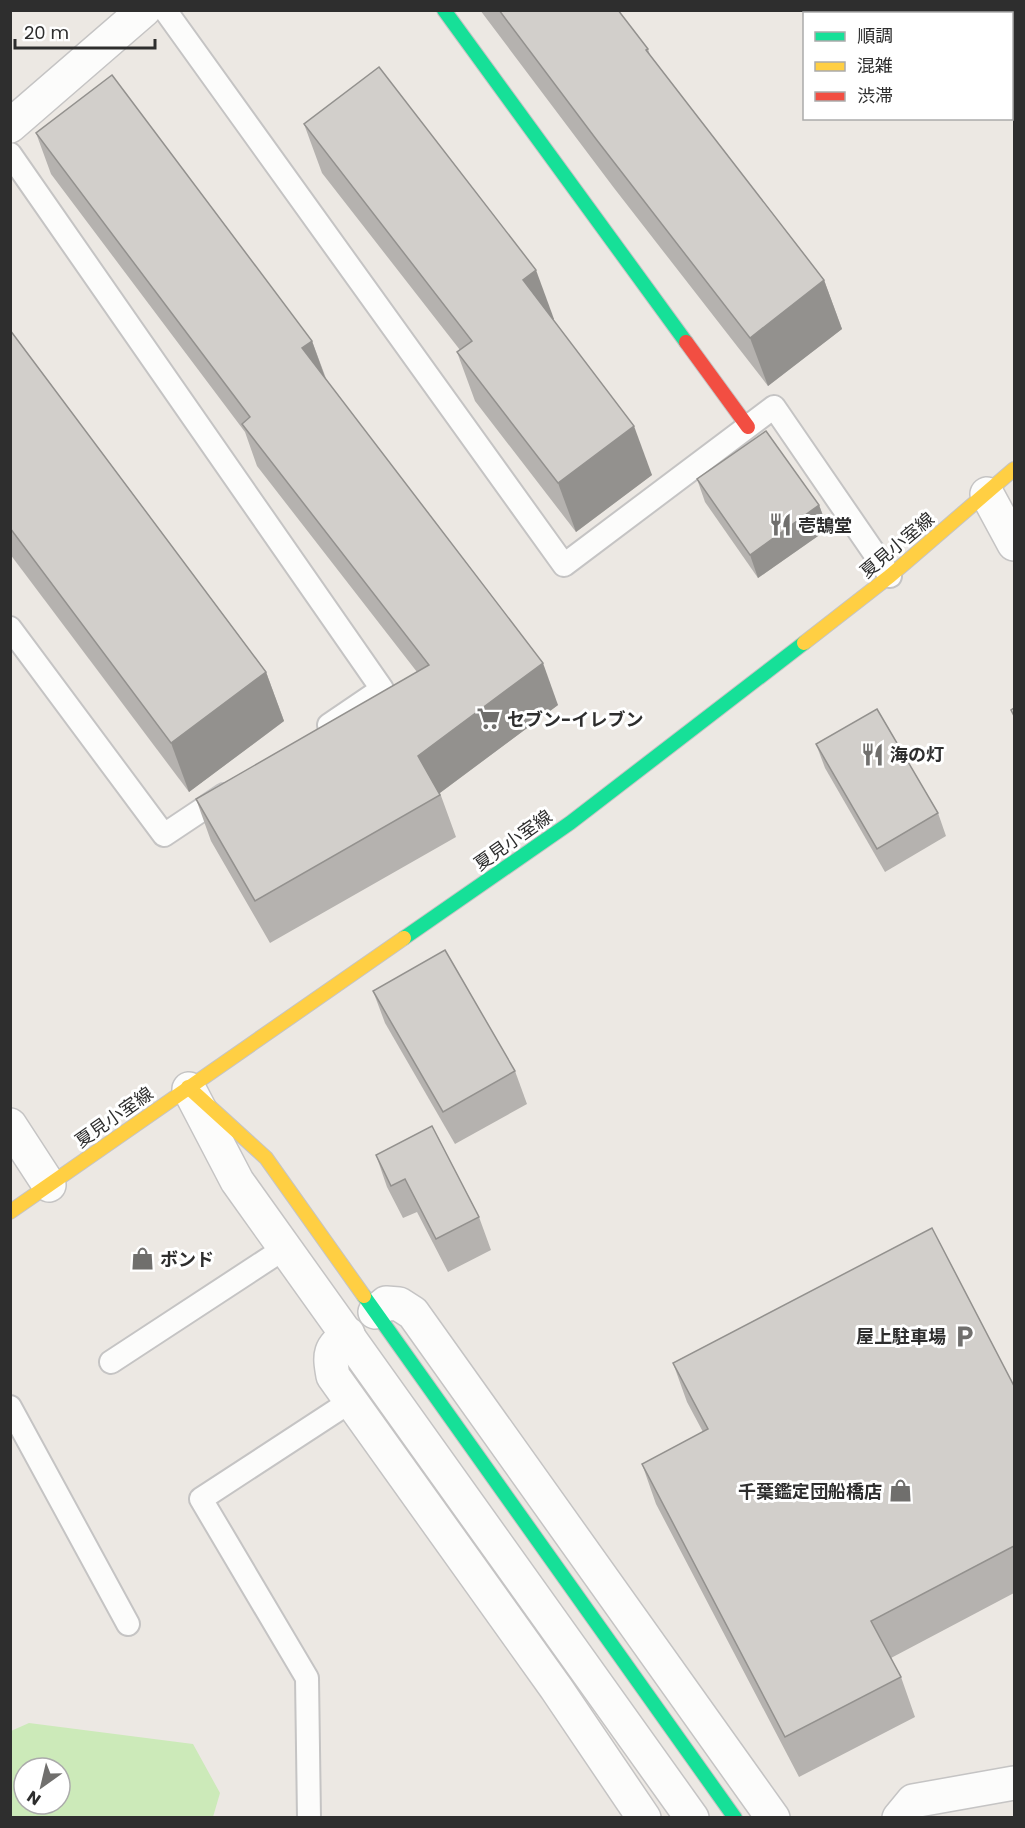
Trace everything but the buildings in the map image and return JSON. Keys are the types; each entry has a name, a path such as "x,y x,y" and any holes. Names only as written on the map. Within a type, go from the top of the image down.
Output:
{"street":[{"path":"10,126 144,10"},
{"path":"444,10 748,427"},
{"name":"夏見小室線","path":"10,1212 570,823 890,576 1014,469"},
{"path":"987,494 1014,544"},
{"path":"188,1087 237,1181 692,1818"},
{"path":"188,1087 266,1158 735,1818"},
{"path":"10,1125 49,1185"},
{"path":"375,1312 386,1303 399,1304 413,1313 773,1818"},
{"path":"348,1334 336,1343 330,1356 333,1376 556,1688 644,1818"},
{"path":"899,1818 913,1801 1014,1783"}],"lane":[{"path":"165,10 564,565 774,407 890,576"},
{"path":"10,154 382,689 313,735"},
{"path":"10,628 164,835 243,782"},
{"path":"111,1362 285,1248"},
{"path":"309,1818 307,1678 201,1499 351,1401"},
{"path":"10,1407 128,1624"}],"green space":[{"path":"29,1723 193,1744 220,1793 213,1817 11,1817 11,1731"}],"traffic: fast":[{"path":"444,10 686,342"},
{"path":"404,938 570,823 804,643"},
{"path":"364,1296 735,1818"}],"traffic: slow":[{"path":"804,643 890,576 1014,469"},
{"path":"10,1212 404,938"},
{"path":"188,1087 266,1158 364,1296"}],"traffic: jam":[{"path":"686,342 748,427"}],"place":[{"name":"壱鵠堂","path":"780,525"},
{"name":"セブン-イレブン","path":"489,719"},
{"name":"海の灯","path":"872,754"},
{"name":"ボンド","path":"142,1259"},
{"name":"屋上駐車場","path":"964,1336"},
{"name":"千葉鑑定団船橋店","path":"900,1491"}]}
